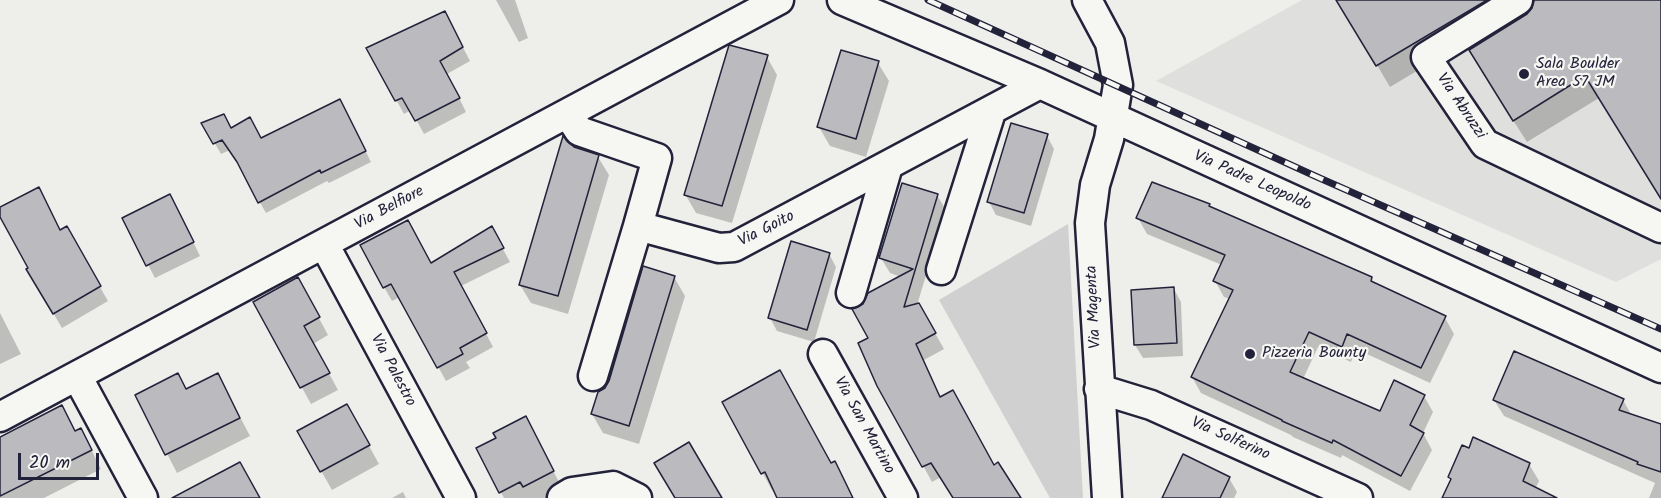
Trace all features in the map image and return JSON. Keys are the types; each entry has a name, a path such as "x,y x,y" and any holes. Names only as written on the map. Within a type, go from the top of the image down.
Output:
{"street":[{"name":"Via Belfiore","path":"0,417 779,0"},
{"name":"Via Padre Leopoldo","path":"842,0 1040,84 1661,368"},
{"name":"Via Magenta","path":"1086,0 1110,43 1118,85 1113,119 1095,186 1090,223 1107,498"},
{"name":"Via Abruzzi","path":"1518,0 1426,57 1485,144 1661,228"},
{"name":"Via Goito","path":"638,226 719,248 734,247 1040,84"},
{"path":"941,270 991,112"},
{"path":"568,114 579,131 657,158 593,376"},
{"path":"850,293 888,166"},
{"name":"Via Palestro","path":"324,244 461,498"},
{"name":"Via San Martino","path":"823,354 903,498"},
{"path":"77,376 143,498"},
{"name":"Via Solferino","path":"1099,389 1151,405 1358,498"},
{"path":"562,498 572,492 625,492"}],"shaded area":[{"path":"1302,0 1661,0 1661,259 1616,282 1156,81"},
{"path":"1068,224 1083,498 1050,498 939,300"}],"building":[{"path":"1336,0 1487,0 1376,66"},
{"path":"1534,0 1661,0 1661,199 1585,76 1513,121 1469,50 1527,14"},
{"path":"445,11 463,47 440,61 460,98 415,121 402,98 395,101 366,48"},
{"path":"729,45 768,55 722,206 684,195"},
{"path":"841,50 879,61 856,139 817,127"},
{"path":"340,99 366,151 321,173 320,170 258,203 237,162 222,140 213,144 201,123 224,114 231,128 250,117 261,138"},
{"path":"1011,123 1048,134 1024,213 987,202"},
{"path":"563,136 574,147 599,155 558,296 519,285"},
{"path":"1152,182 1210,204 1209,206 1372,277 1371,281 1446,316 1421,368 1347,334 1342,347 1309,332 1290,372 1380,411 1394,380 1425,395 1410,425 1424,433 1401,476 1333,440 1332,443 1282,421 1191,377 1233,290 1213,281 1225,255 1136,218"},
{"path":"902,183 938,194 904,307 919,303 936,333 916,344 940,397 953,390 994,465 998,462 1021,498 953,498 931,463 922,467 877,386 858,343 868,338 852,309 863,304 868,293 913,269 879,258"},
{"path":"39,187 60,230 67,226 101,286 53,314 26,269 28,268 0,217 0,207"},
{"path":"170,194 194,242 146,266 122,218"},
{"path":"408,220 431,263 492,226 504,248 454,272 487,333 460,348 463,354 437,368 391,284 383,288 360,245"},
{"path":"791,241 830,253 807,330 768,318"},
{"path":"643,266 675,276 629,426 591,414 598,392 605,388 609,381"},
{"path":"298,277 320,317 304,326 330,373 300,388 253,302"},
{"path":"1174,287 1177,343 1134,345 1131,290"},
{"path":"1514,351 1624,399 1619,410 1661,424 1661,472 1637,464 1638,462 1493,400"},
{"path":"780,370 831,463 835,461 853,498 777,498 765,472 761,474 722,402"},
{"path":"178,373 186,389 218,373 240,418 165,455 135,395"},
{"path":"347,404 370,445 320,472 297,431"},
{"path":"62,405 75,431 81,428 92,450 0,496 0,437"},
{"path":"526,416 554,471 523,487 520,482 499,493 476,448 496,438 493,433"},
{"path":"1473,437 1530,463 1523,481 1557,498 1442,498 1451,479 1448,477 1462,445 1469,448"},
{"path":"689,442 722,498 675,498 654,463"},
{"path":"1183,454 1230,477 1220,498 1162,498"},
{"path":"240,462 260,498 172,498"}],"railway":[{"path":"928,0 1315,176 1661,329"}],"place":[{"name":"Sala Boulder Area 57 JM","path":"1524,74"},
{"name":"Pizzeria Bounty","path":"1250,354"}]}
